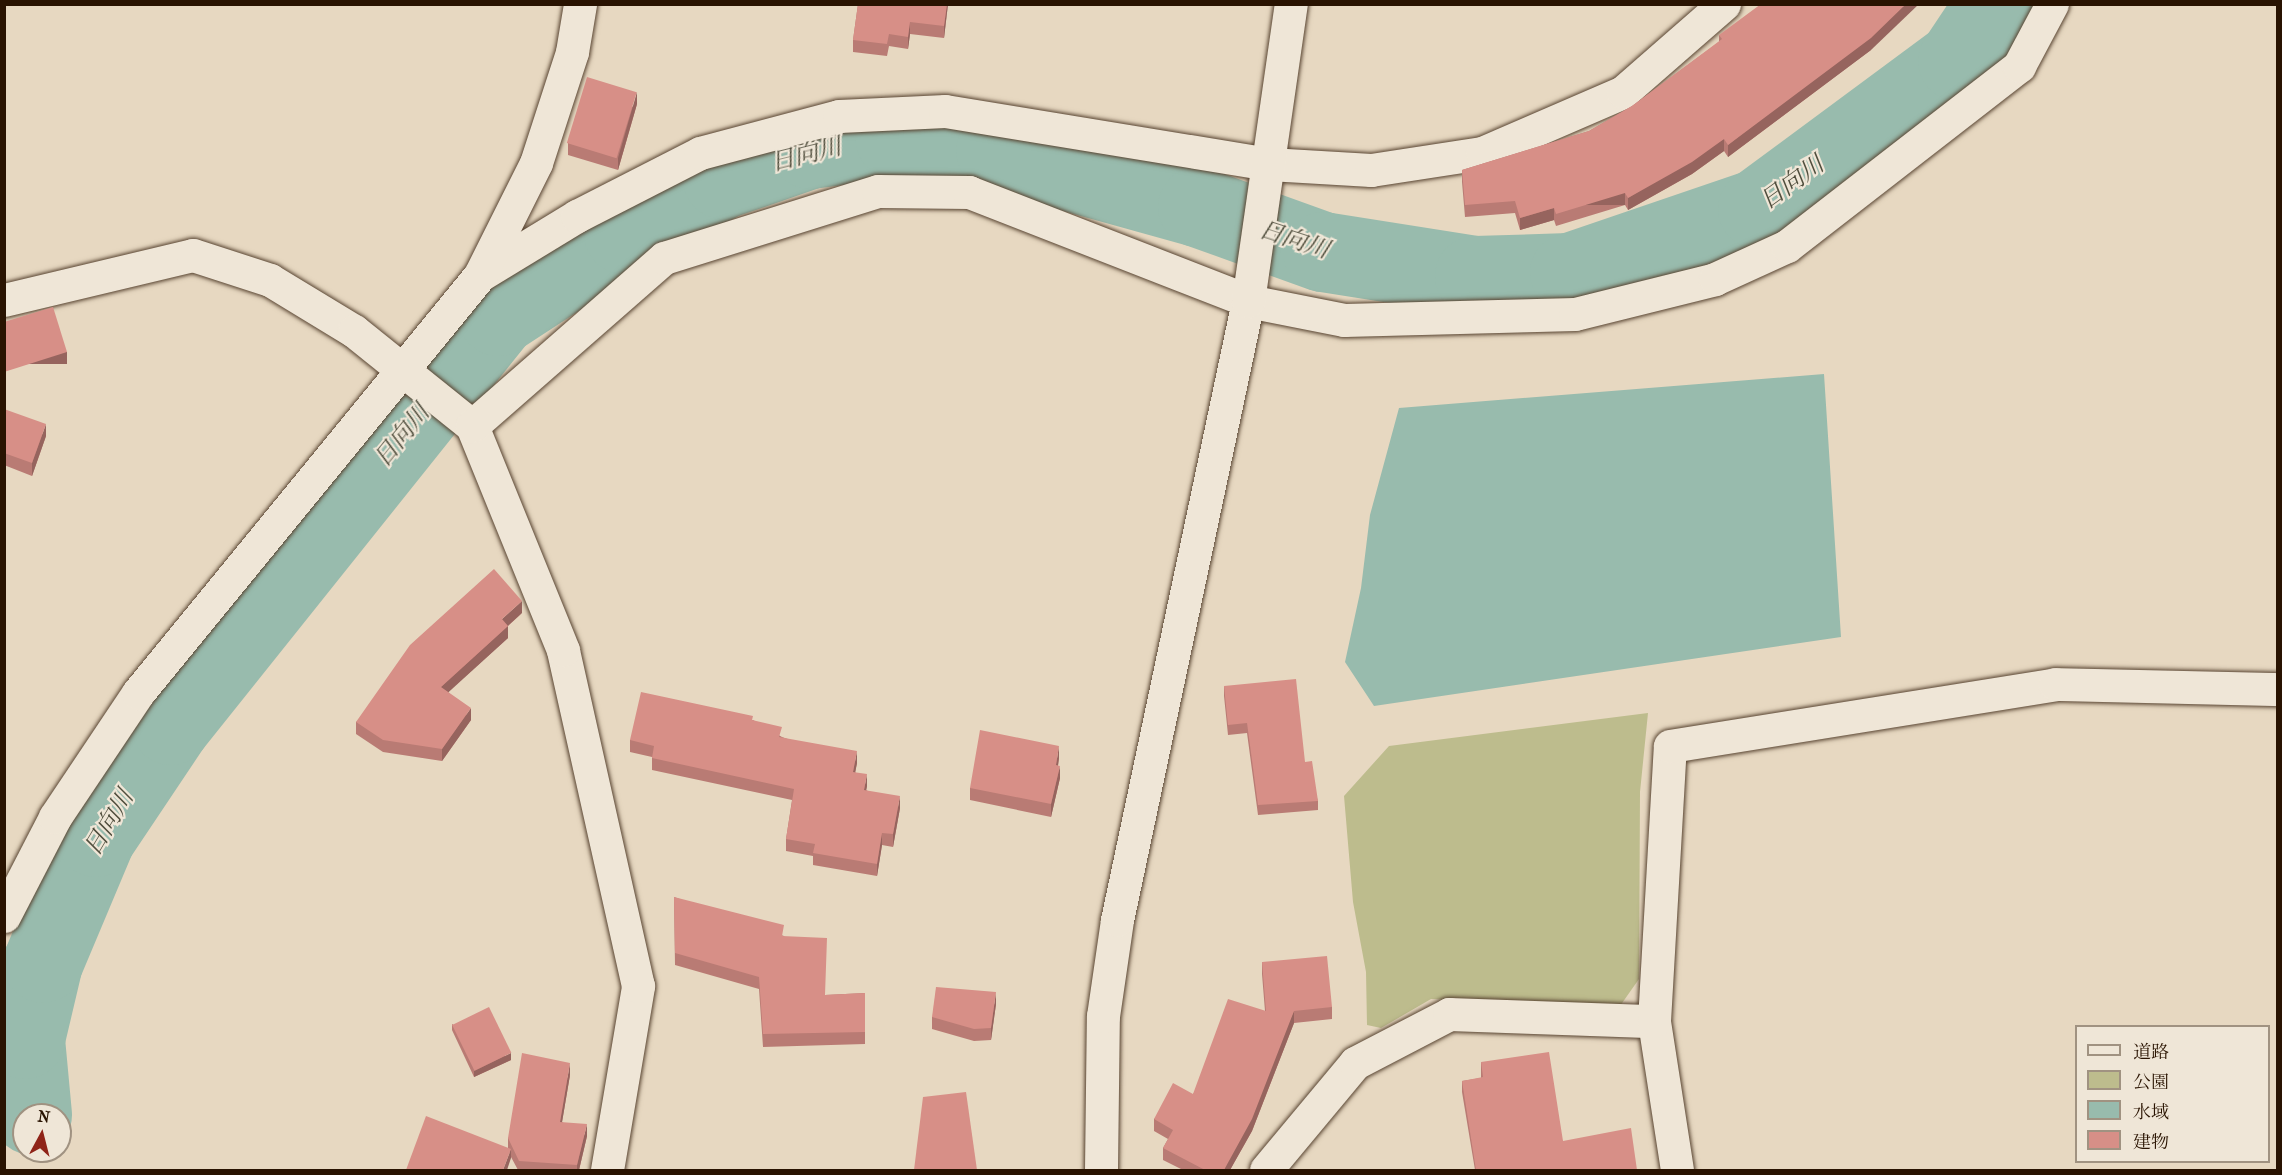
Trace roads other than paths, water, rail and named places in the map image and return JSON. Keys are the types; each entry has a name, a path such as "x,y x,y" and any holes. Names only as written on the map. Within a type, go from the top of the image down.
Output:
{"street":[{"path":"4,916 55,817 138,693 480,275 536,163 572,52 580,4"},
{"path":"1101,1170 1103,1016 1118,920 1248,301 1291,4"},
{"path":"480,275 577,216 700,153 839,116 945,111 1267,174 1371,170 1482,153 1623,92 1724,4"},
{"path":"472,426 664,258 878,191 969,192 1248,301 1344,321 1575,314 1715,279 1787,246 2019,66 2052,4"},
{"path":"4,300 194,255 270,280 354,331 401,372 472,426 563,650 638,986 607,1170"},
{"path":"1677,1170 1654,1022 1670,746 2055,684 2277,689"},
{"path":"1266,1170 1355,1064 1449,1014 1654,1022"}],"water":[{"path":"1824,374 1841,637 1374,706 1345,662 1361,588 1370,515 1399,408"}],"waterway":[{"name":"日向川","path":"31,1103 25,1039 43,963 96,837 171,725 498,316 624,234 723,179 810,149 895,138 996,151 1198,207 1323,252 1475,276 1570,273 1758,209 1958,61 1996,4"}]}
